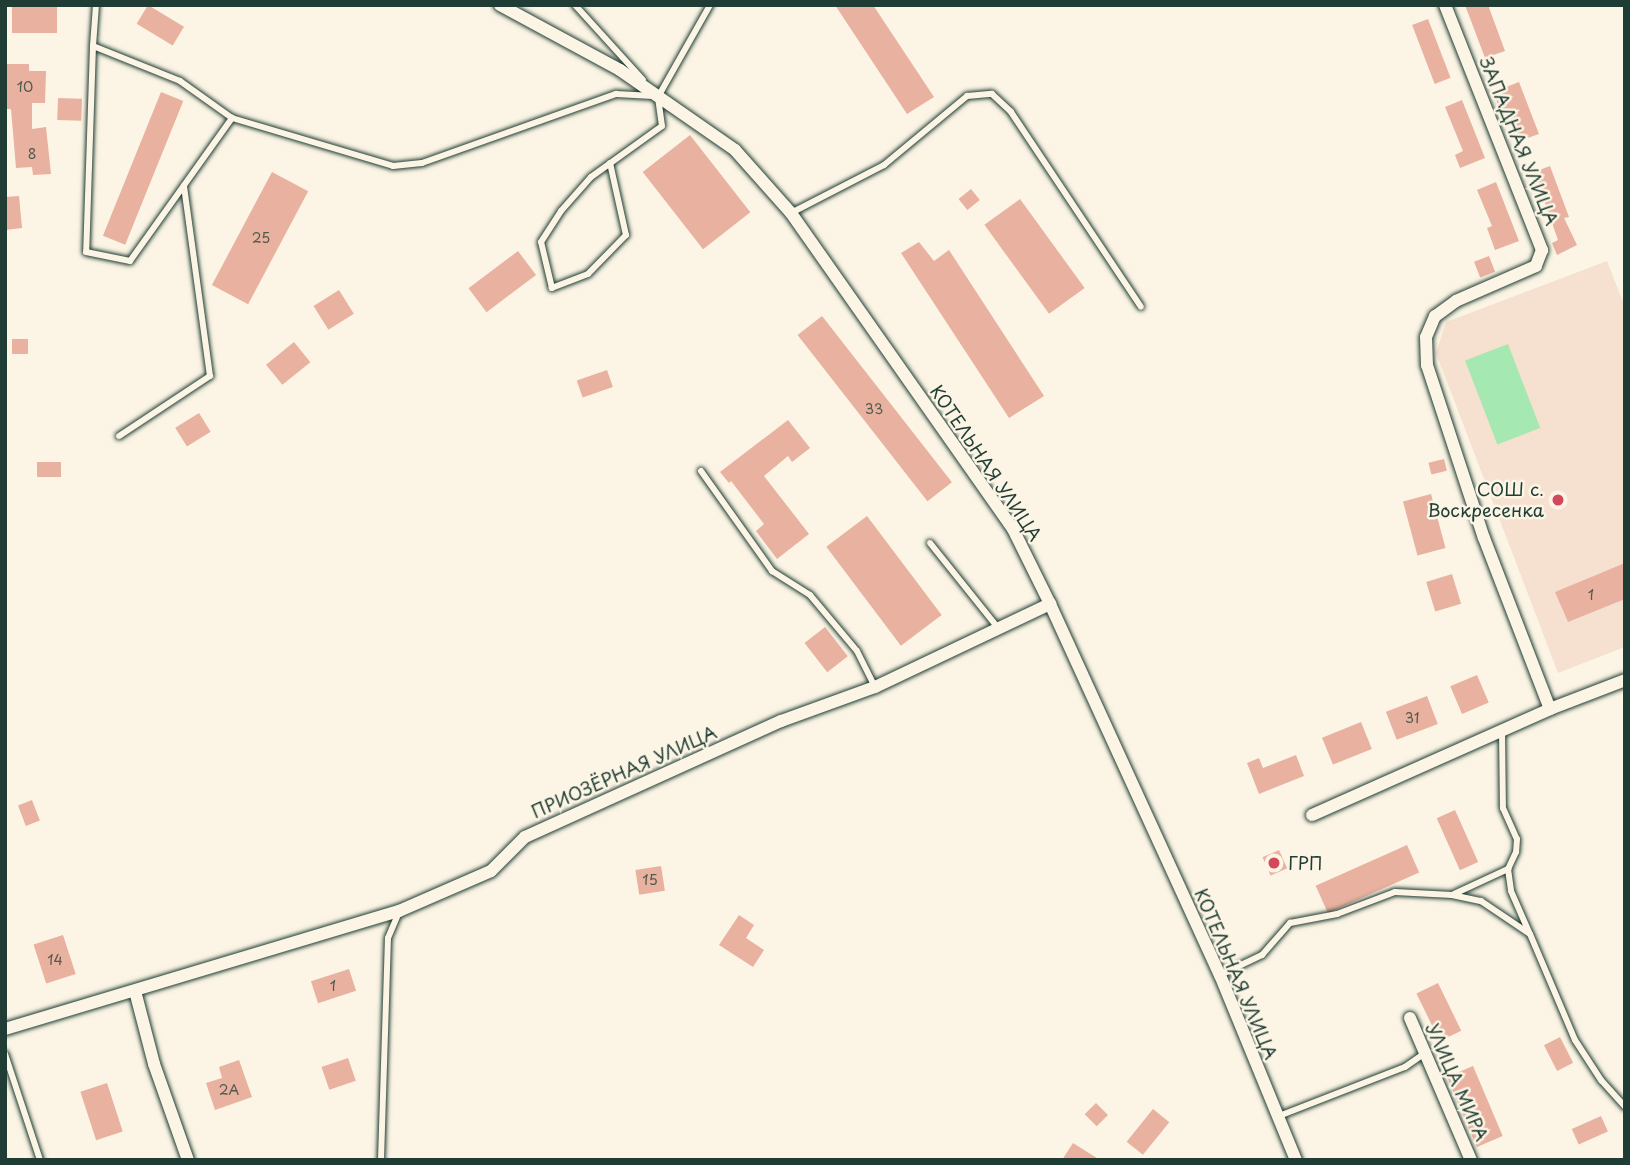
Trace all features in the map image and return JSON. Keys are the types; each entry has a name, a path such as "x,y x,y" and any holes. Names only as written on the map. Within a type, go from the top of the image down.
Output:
{"street":[{"name":"КОТЕЛЬНАЯ УЛИЦА","path":"500,5 620,70 736,150 791,213 1013,529 1051,604 1220,975 1296,1160"},
{"name":"ЗАПАДНАЯ УЛИЦА","path":"1445,5 1542,250 1536,267 1456,301 1435,316 1426,337 1427,365 1484,538 1550,709"},
{"name":"ПРИОЗЁРНАЯ УЛИЦА","path":"5,1029 399,911 491,871 525,836 781,721 875,687 1051,604"},
{"path":"1312,815 1550,709 1625,680"},
{"path":"135,991 153,1064 188,1160"},
{"name":"УЛИЦА МИРА","path":"1410,1018 1472,1160"}],"lane":[{"path":"96,5 86,252 130,261 232,118"},
{"path":"575,5 658,97 662,125 610,163 592,177 561,211 541,242 552,288 588,274 626,235 610,163"},
{"path":"658,97 710,5"},
{"path":"93,46 180,81 232,118 393,166 422,163 616,94 658,97"},
{"path":"791,213 884,165 967,96 992,94 1011,112 1140,307"},
{"path":"119,436 210,376 184,186"},
{"path":"701,471 772,571 810,595 857,651 875,687"},
{"path":"930,543 998,628"},
{"path":"1502,731 1503,808 1517,839 1516,852 1508,869 1511,891 1575,1040 1601,1080 1625,1107"},
{"path":"1452,895 1508,869"},
{"path":"1220,975 1262,955 1290,923 1337,914 1395,892 1452,895 1481,901 1530,934"},
{"path":"381,1160 388,938 399,911"},
{"path":"1277,1117 1405,1067 1425,1053"},
{"path":"5,1054 40,1160"}],"shaded area":[{"name":"СОШ с. Воскресенка","path":"1607,261 1625,307 1625,647 1558,673 1436,353 1446,322"}],"green space":[{"path":"1508,344 1540,428 1497,445 1465,360"}],"building":[{"path":"12,5 57,5 57,33 12,33"},
{"path":"148,5 184,27 173,45 137,24"},
{"path":"835,5 873,5 934,97 907,114"},
{"path":"1465,5 1488,5 1505,51 1485,58"},
{"path":"1428,19 1451,78 1435,84 1412,25"},
{"path":"7,64 29,64 29,71 46,71 45,103 32,103 32,129 46,127 51,174 33,175 32,167 16,168 11,109 5,109"},
{"path":"1519,82 1539,134 1519,141 1508,112 1502,114 1493,92"},
{"path":"161,92 183,101 125,245 103,236"},
{"path":"58,98 82,99 81,121 57,120"},
{"path":"1462,100 1485,158 1460,168 1455,155 1463,151 1445,107"},
{"path":"690,135 750,212 703,249 643,172"},
{"path":"1550,166 1569,217 1564,218 1577,245 1557,255 1552,243 1558,240 1534,172"},
{"path":"272,172 308,191 248,304 212,285"},
{"path":"1496,182 1519,241 1495,250 1487,228 1492,226 1477,190"},
{"path":"971,189 980,200 967,210 959,199"},
{"path":"19,196 22,228 5,230 5,197"},
{"path":"1020,199 1085,288 1049,314 984,225"},
{"path":"919,242 934,261 949,250 1044,396 1009,418 901,253"},
{"path":"518,251 536,275 487,312 468,288"},
{"path":"1489,256 1495,272 1480,278 1474,262"},
{"path":"339,290 354,314 328,330 314,306"},
{"path":"822,316 952,482 927,501 798,335"},
{"path":"12,339 28,339 28,354 12,354"},
{"path":"294,342 310,362 282,385 266,365"},
{"path":"607,370 613,387 583,397 577,380"},
{"path":"199,413 211,432 187,446 175,428"},
{"path":"788,420 810,448 792,462 788,456 764,476 809,534 777,559 756,531 764,524 731,481 729,483 720,472"},
{"path":"1444,459 1447,471 1431,475 1428,463"},
{"path":"37,462 61,462 61,477 37,477"},
{"path":"1431,494 1445,548 1417,556 1403,502"},
{"path":"867,516 942,615 901,646 826,547"},
{"path":"1625,563 1625,599 1568,622 1555,592"},
{"path":"1452,574 1461,604 1435,612 1426,582"},
{"path":"825,627 848,656 827,672 805,643"},
{"path":"1477,675 1489,703 1462,714 1450,686"},
{"path":"1427,696 1438,724 1397,740 1386,712"},
{"path":"1361,722 1372,749 1333,765 1322,738"},
{"path":"1296,755 1304,776 1259,794 1247,763 1259,758 1263,768"},
{"path":"32,800 40,821 26,826 18,805"},
{"path":"1455,810 1478,862 1460,870 1437,818"},
{"path":"1407,845 1419,872 1328,913 1316,886"},
{"name":"ГРП","path":"1279,850 1287,868 1271,876 1263,857"},
{"path":"661,866 665,891 639,895 635,870"},
{"path":"739,915 754,925 746,938 764,950 753,967 719,945"},
{"path":"63,935 76,974 46,984 34,945"},
{"path":"349,969 356,991 318,1003 311,981"},
{"path":"1438,983 1461,1031 1440,1041 1416,994"},
{"path":"1560,1037 1573,1063 1557,1071 1544,1045"},
{"path":"348,1058 356,1081 329,1090 322,1067"},
{"path":"239,1060 252,1097 215,1110 206,1083 222,1078 219,1067"},
{"path":"1473,1066 1503,1136 1477,1147 1447,1077"},
{"path":"107,1083 123,1132 96,1140 80,1092"},
{"path":"1096,1103 1108,1115 1097,1126 1085,1114"},
{"path":"1153,1109 1169,1122 1143,1155 1127,1142"},
{"path":"1601,1116 1608,1132 1579,1145 1572,1129"},
{"path":"1073,1143 1100,1160 1062,1160"}],"place":[{"name":"СОШ с. Воскресенка","path":"1558,500"},
{"name":"ГРП","path":"1274,863"}]}
